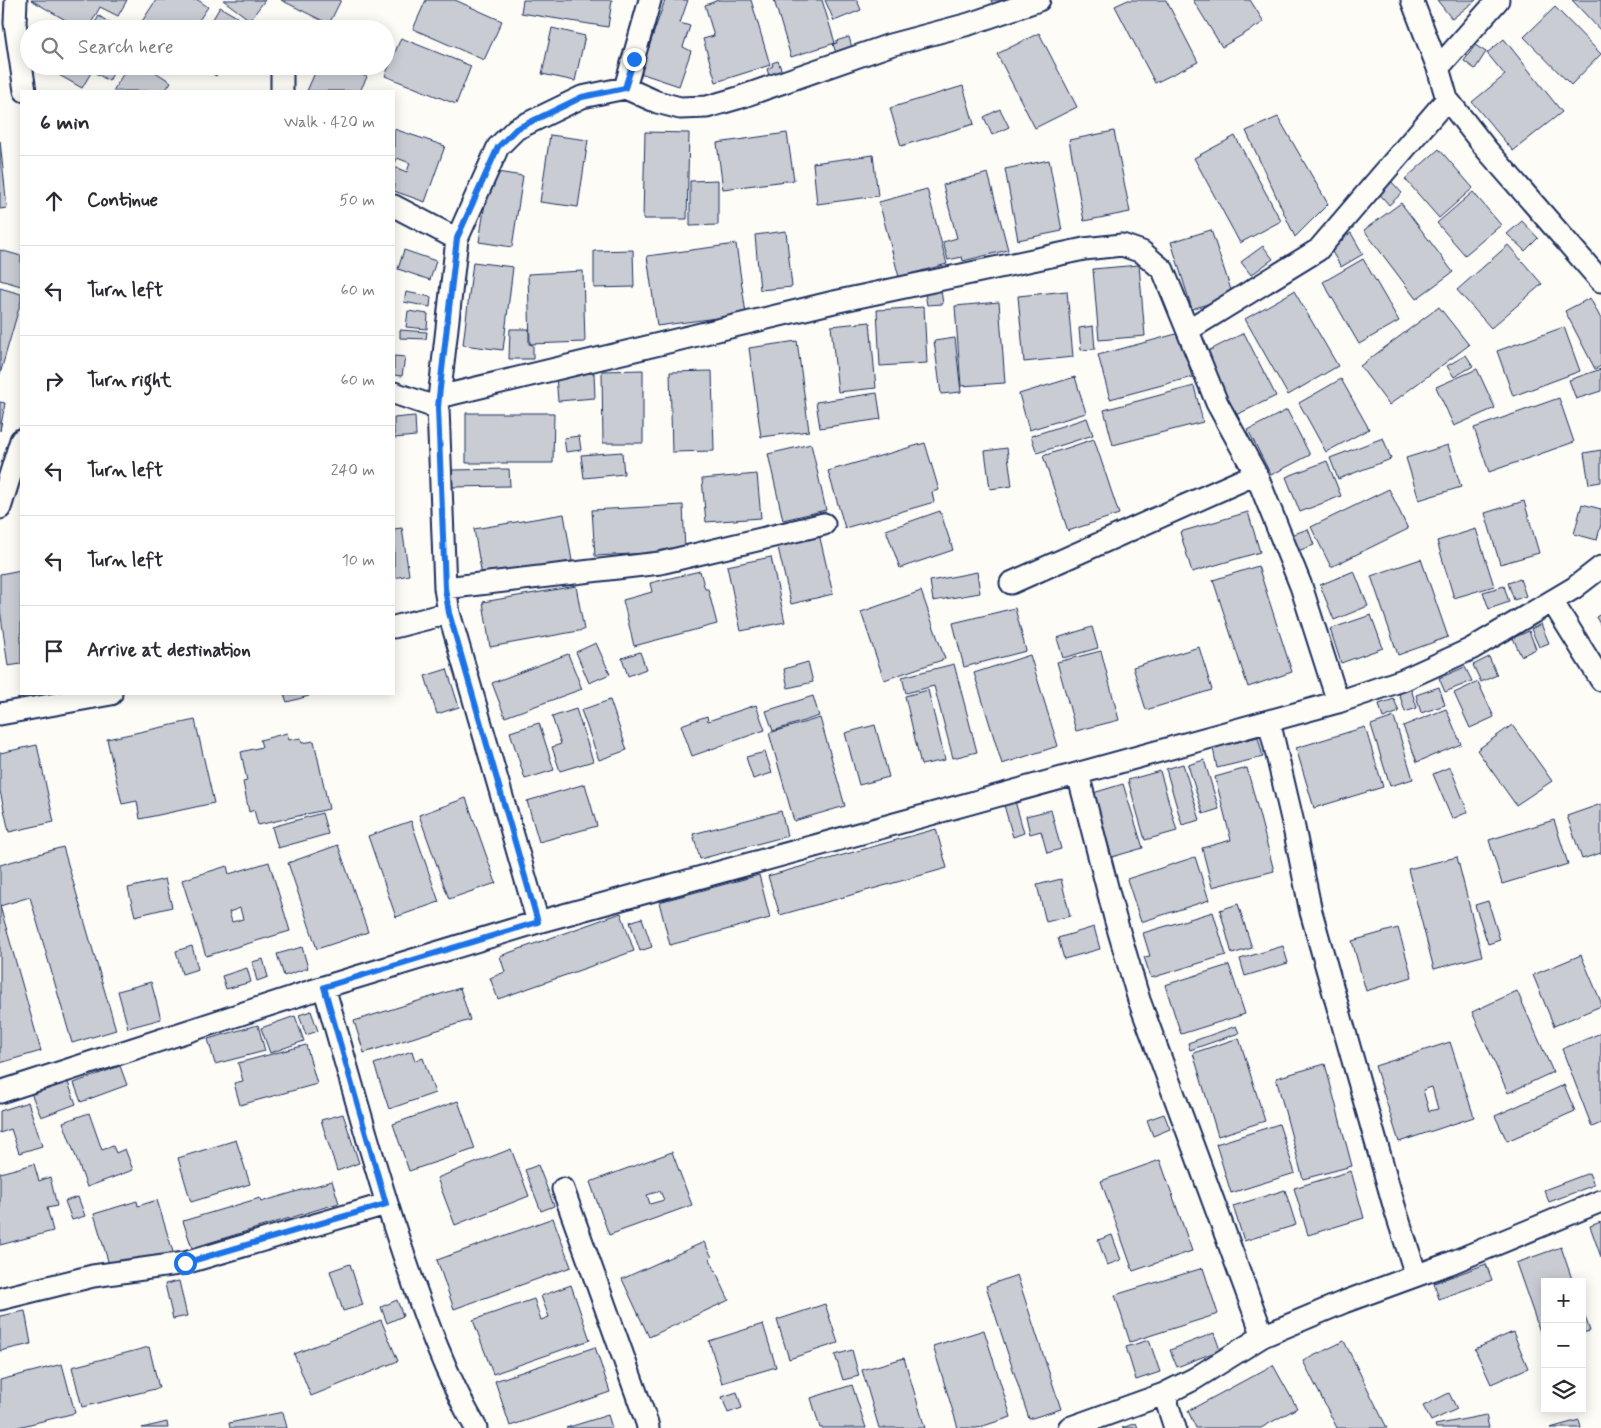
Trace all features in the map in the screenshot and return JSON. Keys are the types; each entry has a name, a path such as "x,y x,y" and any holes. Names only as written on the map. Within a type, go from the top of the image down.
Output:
{"street":[{"path":"16,0 16,23 20,53"},
{"path":"625,88 650,0"},
{"path":"538,922 449,613 445,588 438,402 457,238 498,147 516,129 582,97 625,88 657,102 680,108 707,106 738,98 890,45 969,24 1039,0"},
{"path":"1412,0 1438,68 1447,99 1487,150 1601,282"},
{"path":"1438,68 1498,0"},
{"path":"23,75 25,90"},
{"path":"282,75 282,90"},
{"path":"1188,330 1318,250 1447,99"},
{"path":"395,207 457,238"},
{"path":"395,393 438,402 834,302 1084,249 1122,245 1142,252 1164,270 1217,402 1256,474 1301,586 1338,702"},
{"path":"0,508 20,443"},
{"path":"1011,583 1256,474"},
{"path":"445,588 660,562 824,524"},
{"path":"0,1092 324,987 538,922 1338,702 1403,680 1471,649 1574,588 1601,567"},
{"path":"1552,601 1601,680"},
{"path":"395,627 449,613"},
{"path":"0,714 105,695"},
{"path":"1269,721 1294,823 1311,912 1395,1209 1416,1275"},
{"path":"1078,774 1115,918 1139,1000 1264,1336"},
{"path":"324,987 386,1204 423,1314 450,1376 476,1428"},
{"path":"563,1190 648,1428"},
{"path":"1069,1428 1164,1394 1264,1336 1344,1302 1448,1264 1601,1201"},
{"path":"0,1299 93,1276 185,1263 386,1204"},
{"path":"1164,1394 1175,1428"}],"building":[{"path":"31,0 127,0 118,16 100,7 93,20 65,20"},
{"path":"156,0 198,0 208,7 199,20 143,20"},
{"path":"223,0 265,0 250,20"},
{"path":"281,0 341,0 331,20 321,20"},
{"path":"426,0 455,0 502,21 484,60 413,29"},
{"path":"523,0 612,0 608,27 521,13"},
{"path":"665,0 688,0 680,23 690,26 683,47 691,51 679,86 640,73"},
{"path":"716,0 751,0 770,65 716,82 703,39 714,36 705,5"},
{"path":"774,0 822,0 835,43 791,57"},
{"path":"825,0 857,0 861,10 834,21"},
{"path":"991,0 1007,0 993,5"},
{"path":"1128,0 1166,0 1198,62 1155,83 1115,6"},
{"path":"1193,0 1250,0 1264,22 1222,47"},
{"path":"1437,0 1476,0 1452,19"},
{"path":"1572,0 1601,0 1601,31"},
{"path":"220,7 242,20 212,20"},
{"path":"1555,7 1601,54 1571,85 1524,37"},
{"path":"99,16 105,20 97,20"},
{"path":"552,28 585,36 575,81 542,74"},
{"path":"1039,33 1077,107 1035,128 997,54"},
{"path":"849,37 853,51 837,56 833,44 837,43 836,41"},
{"path":"401,38 471,66 456,104 385,76 395,75 395,52"},
{"path":"1504,39 1562,112 1513,151 1472,102 1505,75 1487,53"},
{"path":"1475,45 1486,52 1475,69 1464,61"},
{"path":"778,61 783,74 770,79 767,69 773,66 772,63"},
{"path":"59,75 90,75 82,88"},
{"path":"99,75 112,75 109,81"},
{"path":"123,75 160,75 171,82 166,90 114,90"},
{"path":"314,75 363,75 367,77 360,90 307,90"},
{"path":"963,86 974,124 901,146 890,108"},
{"path":"1000,109 1009,127 992,135 984,117"},
{"path":"1278,117 1328,204 1295,237 1246,131"},
{"path":"395,129 445,146 425,202 395,191 395,167 407,172 410,163 397,158 395,164"},
{"path":"1114,131 1130,212 1084,221 1069,140"},
{"path":"645,132 689,133 687,219 643,219"},
{"path":"787,133 794,180 723,189 717,143"},
{"path":"550,135 588,140 578,207 540,202"},
{"path":"1235,136 1281,221 1240,243 1194,158"},
{"path":"0,141 7,208 0,209"},
{"path":"1439,149 1473,188 1439,218 1405,179"},
{"path":"873,155 878,196 817,204 813,163"},
{"path":"1049,160 1062,231 1018,240 1005,169"},
{"path":"490,171 523,176 512,247 479,242"},
{"path":"988,173 1008,250 963,261 962,257 948,260 943,242 957,238 943,185"},
{"path":"1389,179 1402,193 1389,205 1377,191"},
{"path":"718,180 718,225 690,226 690,181"},
{"path":"927,189 947,264 899,277 879,202"},
{"path":"1473,192 1501,225 1465,255 1437,223"},
{"path":"1401,203 1453,272 1416,299 1364,230"},
{"path":"1522,221 1538,238 1525,251 1507,234"},
{"path":"1211,230 1233,296 1192,309 1171,242"},
{"path":"786,231 792,287 760,290 755,235"},
{"path":"1351,233 1363,254 1341,267 1328,245"},
{"path":"736,244 746,314 657,326 647,256"},
{"path":"1508,245 1542,284 1491,328 1457,290"},
{"path":"1263,246 1273,259 1251,275 1241,262"},
{"path":"0,250 20,256 20,286 0,280"},
{"path":"404,250 436,261 430,280 398,269"},
{"path":"633,250 634,287 594,288 594,251"},
{"path":"1363,259 1399,321 1359,344 1323,282"},
{"path":"473,262 513,267 503,350 463,345"},
{"path":"1139,265 1145,336 1099,340 1093,269"},
{"path":"583,271 585,342 530,344 528,274"},
{"path":"0,288 20,294 20,304 0,374"},
{"path":"941,290 943,304 927,305 925,292"},
{"path":"1067,291 1073,357 1024,362 1018,296"},
{"path":"1294,291 1338,366 1288,395 1245,319"},
{"path":"406,292 431,297 430,307 404,302"},
{"path":"1590,298 1601,319 1601,366 1595,369 1565,311"},
{"path":"999,302 1005,383 961,386 955,306"},
{"path":"924,307 927,363 880,366 877,310"},
{"path":"1439,307 1469,345 1389,405 1360,366"},
{"path":"408,311 428,314 427,329 406,327"},
{"path":"870,322 876,388 838,392 831,326"},
{"path":"1093,326 1095,349 1081,350 1079,328"},
{"path":"1564,327 1580,371 1513,396 1497,351"},
{"path":"510,329 529,329 529,344 533,345 533,359 509,359"},
{"path":"400,330 427,332 426,339 400,338"},
{"path":"1180,333 1192,377 1110,399 1098,355"},
{"path":"1244,333 1276,396 1236,415 1204,353"},
{"path":"955,338 961,392 941,394 934,341"},
{"path":"797,341 809,431 761,437 749,348"},
{"path":"1466,355 1473,366 1454,377 1447,366"},
{"path":"395,356 405,357 402,376 395,375"},
{"path":"1477,369 1495,408 1454,426 1436,387"},
{"path":"1601,369 1601,391 1576,399 1569,380"},
{"path":"643,370 643,443 603,443 602,371"},
{"path":"712,371 714,451 672,452 670,372"},
{"path":"594,373 595,398 558,401 556,376"},
{"path":"1075,377 1086,413 1029,430 1019,394"},
{"path":"1341,379 1369,429 1326,452 1299,403"},
{"path":"1194,386 1203,422 1113,445 1104,410"},
{"path":"877,393 881,419 820,428 816,402"},
{"path":"1559,398 1574,442 1489,472 1474,428"},
{"path":"0,402 5,403 0,431"},
{"path":"1287,410 1310,455 1271,475 1248,430"},
{"path":"466,413 554,413 553,463 466,463"},
{"path":"415,416 416,436 395,438 395,418"},
{"path":"1087,418 1093,435 1037,453 1031,436"},
{"path":"579,436 581,450 566,452 564,438"},
{"path":"1383,438 1391,459 1338,479 1330,458"},
{"path":"1094,439 1119,514 1068,531 1043,456"},
{"path":"925,443 939,490 932,492 934,502 845,528 828,471"},
{"path":"811,444 826,510 783,520 768,454"},
{"path":"1448,445 1461,487 1419,500 1406,458"},
{"path":"1007,448 1012,486 990,489 985,451"},
{"path":"1601,450 1601,482 1589,484 1584,453"},
{"path":"622,452 624,474 584,478 581,455"},
{"path":"1327,461 1341,496 1300,512 1286,477"},
{"path":"509,469 510,486 452,487 452,470"},
{"path":"757,474 761,518 706,522 702,479"},
{"path":"1389,489 1408,529 1331,567 1311,527"},
{"path":"1524,501 1539,553 1500,564 1485,513"},
{"path":"1582,504 1601,509 1601,524 1597,540 1574,534"},
{"path":"683,505 685,551 595,556 592,510"},
{"path":"940,511 953,550 900,568 886,530"},
{"path":"1248,512 1260,552 1192,572 1180,532"},
{"path":"564,514 572,561 482,576 474,529"},
{"path":"402,528 409,575 395,578 395,529"},
{"path":"1308,529 1314,545 1298,551 1291,535"},
{"path":"1476,529 1494,586 1454,598 1437,541"},
{"path":"819,534 833,594 791,604 777,543"},
{"path":"771,557 785,622 741,631 727,566"},
{"path":"1421,559 1448,637 1398,655 1371,576"},
{"path":"1258,566 1292,672 1248,687 1213,580"},
{"path":"20,570 20,664 8,666 0,609 0,574"},
{"path":"700,571 705,589 708,589 717,624 634,646 623,600 652,592 650,583"},
{"path":"1354,571 1368,606 1334,620 1320,585"},
{"path":"977,572 980,593 933,601 930,581"},
{"path":"1520,579 1526,596 1514,600 1508,583"},
{"path":"576,586 584,630 490,647 483,602"},
{"path":"1504,586 1509,602 1489,609 1483,592"},
{"path":"921,591 945,659 884,680 861,612"},
{"path":"1015,608 1026,651 964,667 953,623"},
{"path":"1601,614 1601,626 1596,617"},
{"path":"1371,615 1383,648 1341,663 1330,629"},
{"path":"1541,624 1549,643 1539,647 1531,629"},
{"path":"1092,627 1098,648 1063,658 1057,638"},
{"path":"1529,631 1536,649 1521,656 1513,638"},
{"path":"596,643 610,674 589,683 576,652"},
{"path":"1199,647 1212,690 1146,710 1133,667"},
{"path":"1101,651 1119,720 1076,731 1057,662"},
{"path":"640,652 646,669 628,676 622,658"},
{"path":"568,654 582,689 505,717 492,683"},
{"path":"1030,655 1058,746 1002,764 974,673"},
{"path":"1489,657 1497,675 1481,682 1473,665"},
{"path":"808,662 813,682 788,688 784,669"},
{"path":"954,664 977,752 953,758 934,686 906,693 902,677"},
{"path":"1465,667 1472,681 1445,692 1439,678"},
{"path":"447,669 459,707 437,714 425,676"},
{"path":"1478,682 1494,717 1470,728 1454,693"},
{"path":"1410,686 1417,708 1405,712 1398,690"},
{"path":"1439,687 1445,705 1421,713 1416,695"},
{"path":"928,690 945,760 921,765 905,696"},
{"path":"284,695 309,696 287,702"},
{"path":"813,696 819,716 773,731 766,711"},
{"path":"1394,699 1399,712 1383,718 1379,704"},
{"path":"610,700 627,750 599,760 581,710"},
{"path":"756,705 765,730 692,756 681,725 707,716 708,721"},
{"path":"576,709 593,761 560,771 552,747 561,744 552,717"},
{"path":"1446,709 1461,744 1417,762 1403,726"},
{"path":"1394,717 1413,779 1390,786 1371,725"},
{"path":"820,718 845,806 794,821 769,733"},
{"path":"195,720 214,803 140,819 137,801 122,804 107,739"},
{"path":"539,723 554,770 525,779 510,732"},
{"path":"875,725 889,777 859,785 845,733"},
{"path":"1512,725 1552,781 1516,805 1477,750"},
{"path":"1365,727 1383,787 1314,808 1296,748"},
{"path":"287,733 289,740 301,738 302,743 314,741 329,809 258,825 254,810 249,812 243,782 247,781 241,752 262,747 260,740"},
{"path":"1258,737 1263,757 1217,768 1213,748"},
{"path":"37,745 54,822 9,832 0,791 0,753"},
{"path":"765,752 772,773 753,779 746,757"},
{"path":"1204,760 1219,809 1203,814 1188,765"},
{"path":"1183,764 1200,820 1182,825 1166,769"},
{"path":"1450,767 1468,812 1452,819 1433,774"},
{"path":"1247,768 1274,871 1212,887 1202,848 1231,840 1215,777"},
{"path":"1160,771 1177,831 1145,840 1128,780"},
{"path":"585,784 597,826 539,842 527,801"},
{"path":"1123,784 1143,848 1112,857 1093,793"},
{"path":"466,798 496,883 449,899 419,815"},
{"path":"1015,801 1024,833 1013,837 1004,805"},
{"path":"1601,804 1601,853 1582,859 1567,816"},
{"path":"1051,810 1061,849 1047,853 1041,831 1030,834 1026,816"},
{"path":"781,811 787,836 700,859 693,834"},
{"path":"322,813 328,834 278,848 272,827"},
{"path":"1554,820 1568,864 1502,884 1489,840"},
{"path":"411,821 439,902 396,917 368,836"},
{"path":"936,829 947,868 780,915 768,876"},
{"path":"338,845 368,932 317,949 288,863"},
{"path":"63,847 116,1030 72,1043 30,897 0,906 0,865"},
{"path":"1195,857 1209,900 1141,922 1127,879"},
{"path":"1457,857 1482,956 1434,969 1408,869"},
{"path":"269,862 290,931 206,956 182,880 227,866 229,874","holes":["240,908 243,919 232,922 229,912"]},
{"path":"759,875 770,918 670,945 659,902"},
{"path":"165,879 172,907 135,916 128,888"},
{"path":"1061,879 1070,916 1046,922 1037,885"},
{"path":"1488,901 1500,940 1488,944 1475,905"},
{"path":"1238,904 1252,948 1232,954 1220,910"},
{"path":"0,906 41,1051 0,1063"},
{"path":"1213,912 1226,955 1151,978 1144,957 1150,956 1143,933"},
{"path":"621,913 634,951 498,999 490,978 505,972 500,956"},
{"path":"642,918 652,947 640,951 630,922"},
{"path":"1094,927 1100,949 1064,959 1058,938"},
{"path":"1398,928 1412,977 1366,991 1352,941"},
{"path":"192,946 198,969 182,974 176,951"},
{"path":"1283,946 1288,963 1245,976 1240,959"},
{"path":"302,947 308,968 284,976 277,954"},
{"path":"1581,955 1601,1006 1554,1026 1533,975"},
{"path":"263,959 268,977 257,981 252,962"},
{"path":"1229,965 1245,1014 1181,1034 1165,985"},
{"path":"247,968 251,982 226,989 222,976"},
{"path":"151,982 161,1019 128,1028 118,991"},
{"path":"460,988 470,1020 364,1053 354,1021"},
{"path":"1517,991 1553,1072 1508,1093 1472,1012"},
{"path":"311,1011 318,1031 306,1035 299,1015"},
{"path":"295,1016 304,1041 270,1053 261,1028"},
{"path":"258,1025 265,1051 215,1064 208,1039"},
{"path":"1236,1026 1239,1033 1190,1050 1188,1043"},
{"path":"1601,1033 1601,1123 1592,1127 1562,1049"},
{"path":"1239,1038 1265,1121 1218,1136 1193,1053"},
{"path":"1450,1042 1474,1117 1399,1142 1375,1066","holes":["1432,1087 1438,1109 1429,1111 1423,1090"]},
{"path":"306,1045 317,1084 240,1105 234,1083 243,1081 238,1063"},
{"path":"412,1051 415,1061 423,1058 435,1093 389,1109 374,1064"},
{"path":"1325,1064 1352,1166 1303,1179 1276,1078"},
{"path":"120,1066 127,1085 81,1102 74,1083"},
{"path":"67,1080 76,1104 41,1117 31,1093"},
{"path":"1564,1085 1575,1111 1507,1141 1495,1116"},
{"path":"458,1101 475,1149 409,1171 393,1124"},
{"path":"28,1102 42,1146 19,1153 11,1129 0,1133 0,1111"},
{"path":"89,1113 102,1150 113,1146 116,1153 125,1149 133,1170 87,1187 63,1122"},
{"path":"343,1114 359,1163 337,1171 321,1120"},
{"path":"1164,1114 1170,1129 1153,1136 1147,1120"},
{"path":"1279,1124 1295,1173 1231,1193 1216,1144"},
{"path":"236,1140 250,1184 191,1202 178,1158"},
{"path":"511,1149 529,1196 455,1225 437,1178"},
{"path":"672,1152 692,1205 609,1235 590,1182","holes":["660,1191 664,1200 650,1204 647,1195"]},
{"path":"1160,1160 1192,1251 1133,1271 1101,1181"},
{"path":"34,1164 39,1181 50,1177 57,1206 47,1208 53,1231 0,1245 0,1173"},
{"path":"538,1165 554,1206 541,1211 525,1170"},
{"path":"1351,1171 1364,1218 1308,1235 1294,1188"},
{"path":"1589,1173 1594,1185 1549,1202 1544,1190"},
{"path":"332,1181 339,1203 192,1248 183,1221 260,1198 261,1202"},
{"path":"1285,1190 1296,1225 1244,1241 1233,1206"},
{"path":"78,1197 85,1216 72,1220 65,1201"},
{"path":"157,1200 173,1252 111,1271 94,1214 137,1201 138,1206"},
{"path":"553,1218 571,1267 454,1309 437,1260"},
{"path":"1601,1222 1601,1257 1590,1226"},
{"path":"1112,1235 1121,1260 1107,1265 1098,1240"},
{"path":"704,1242 729,1300 649,1337 622,1279"},
{"path":"1561,1247 1572,1278 1541,1278 1541,1335 1516,1263"},
{"path":"350,1264 363,1305 343,1311 330,1271"},
{"path":"1486,1264 1492,1280 1439,1299 1434,1283"},
{"path":"1203,1268 1218,1314 1130,1342 1115,1295"},
{"path":"1017,1275 1061,1409 1029,1419 986,1286"},
{"path":"179,1281 187,1316 173,1319 165,1284"},
{"path":"571,1285 590,1340 493,1374 473,1320 534,1299 541,1320 549,1317 541,1296"},
{"path":"397,1300 403,1316 387,1323 381,1307"},
{"path":"825,1304 838,1343 789,1359 777,1320"},
{"path":"25,1311 31,1344 0,1351 0,1316"},
{"path":"381,1320 398,1361 311,1396 294,1354"},
{"path":"1586,1320 1590,1331 1586,1332"},
{"path":"763,1324 776,1367 722,1383 709,1341"},
{"path":"984,1330 1011,1417 977,1428 958,1428 933,1346"},
{"path":"1513,1332 1528,1368 1491,1384 1475,1349"},
{"path":"1214,1333 1220,1350 1177,1367 1170,1350"},
{"path":"1149,1340 1160,1372 1136,1380 1126,1347"},
{"path":"1344,1341 1387,1428 1337,1428 1303,1361"},
{"path":"149,1347 159,1388 82,1407 72,1367"},
{"path":"595,1347 610,1392 510,1426 495,1381"},
{"path":"852,1350 859,1376 843,1380 835,1355"},
{"path":"904,1358 925,1428 879,1428 862,1370"},
{"path":"62,1364 75,1413 14,1428 0,1428 0,1380"},
{"path":"1273,1365 1297,1408 1261,1428 1196,1428 1188,1411"},
{"path":"852,1385 866,1428 820,1428 811,1398"},
{"path":"737,1392 742,1408 728,1413 722,1397"},
{"path":"1449,1393 1457,1409 1431,1421 1423,1406"},
{"path":"283,1412 287,1428 230,1428 229,1423"},
{"path":"608,1415 612,1428 566,1428"},
{"path":"1486,1415 1489,1428 1436,1428 1435,1425"},
{"path":"1579,1420 1581,1428 1550,1428"},
{"path":"167,1422 168,1428 142,1428"},
{"path":"1136,1423 1138,1428 1122,1428"}],"route":[{"path":"185,1263 386,1204 324,987 538,922 449,613 445,588 439,397 457,238 481,181 498,147 516,129 582,97 625,88 634,59"}]}
